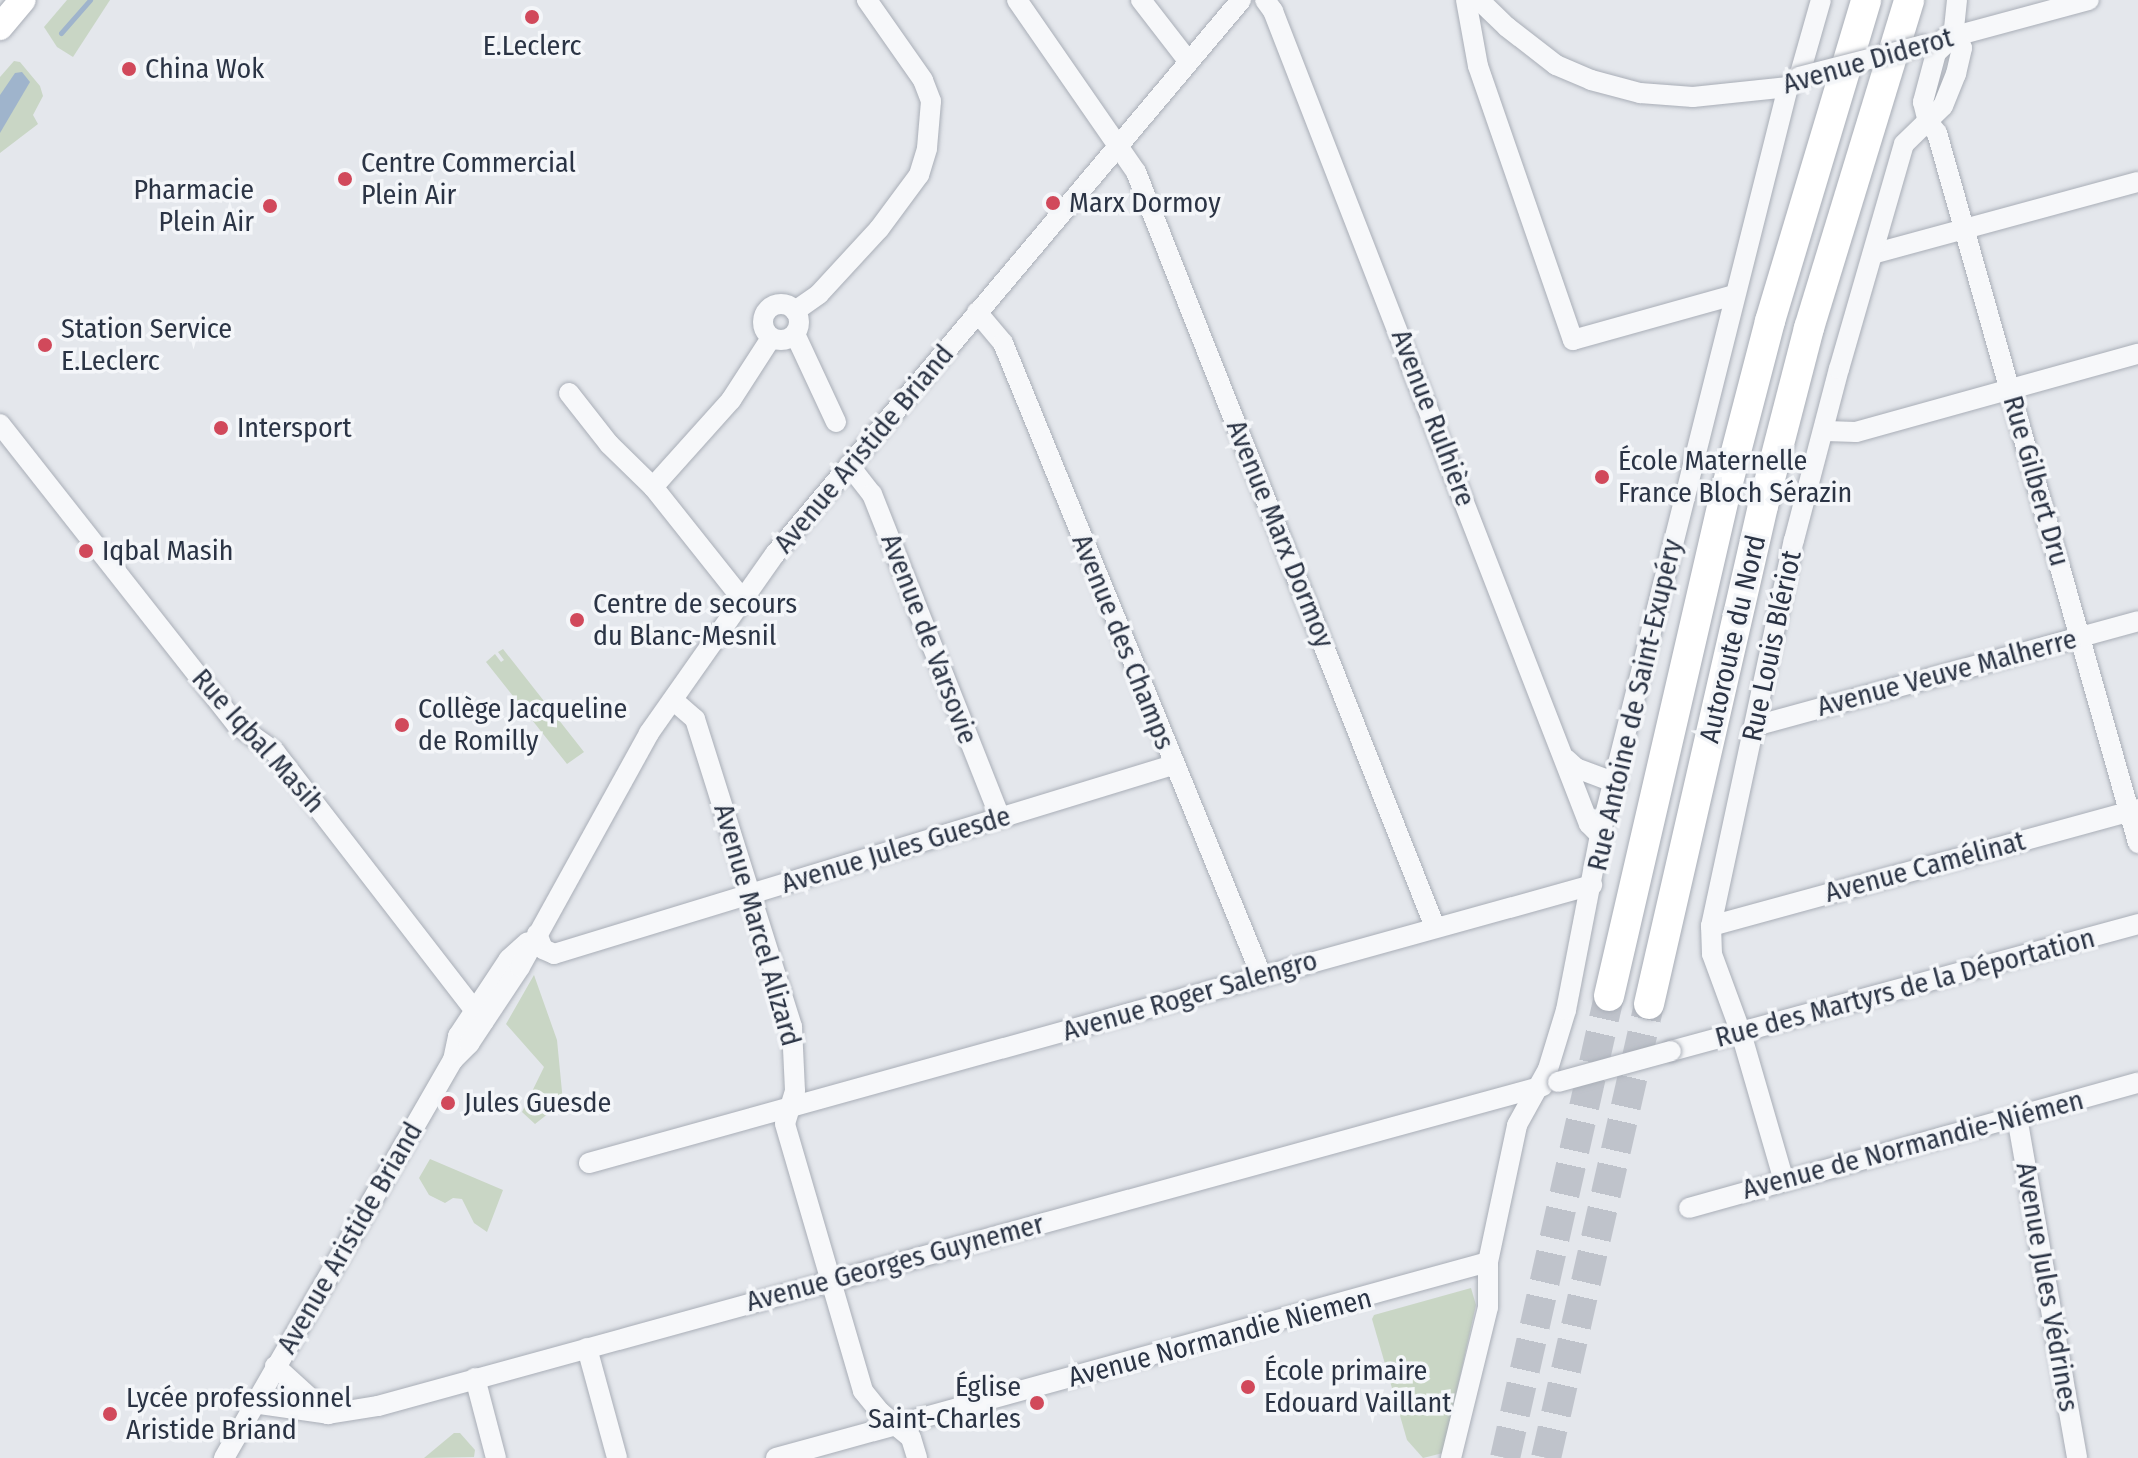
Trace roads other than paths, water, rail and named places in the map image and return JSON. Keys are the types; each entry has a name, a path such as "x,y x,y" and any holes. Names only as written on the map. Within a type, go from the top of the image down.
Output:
{"highway":[{"name":"Autoroute du Nord","path":"1609,996 1729,480 1770,321 1866,0"},
{"name":"Autoroute du Nord","path":"1649,1004 1767,491 1809,328 1909,0"}],"main road":[{"path":"0,27 23,0"}],"street":[{"path":"795,311 819,294 879,229 919,175 927,148 931,101 923,80 867,0"},
{"name":"Avenue Marx Dormoy","path":"1017,0 1136,172 1435,927"},
{"path":"1141,0 1189,62"},
{"name":"Avenue Aristide Briand","path":"224,1458 453,1060 458,1036 480,1015 509,959 537,934 649,733 775,554 1241,0"},
{"name":"Avenue Rulhière","path":"1265,0 1273,11 1589,824 1600,835"},
{"path":"1466,0 1478,66 1573,340 1734,295"},
{"name":"Avenue Diderot","path":"1479,0 1556,65 1591,80 1640,93 1693,97 1794,82 2089,0"},
{"name":"Rue Antoine de Saint-Exupéry","path":"1535,1088 1548,1069 1560,1036 1600,835 1616,783 1734,295 1794,82 1821,0"},
{"name":"Rue Louis Blériot","path":"1784,1181 1741,1033 1712,954 1711,926 1794,540 1826,431 1839,369 1876,253 1904,144 1943,106 1956,74 1962,48 1953,37 1957,0"},
{"name":"Rue Gilbert Dru","path":"1928,122 1937,133 2080,637 2134,810 2138,843"},
{"path":"1876,253 2138,182"},
{"path":"771,338 763,324 766,312 779,304 795,311"},
{"path":"771,338 786,340 795,334 799,325 795,311"},
{"name":"Avenue des Champs","path":"977,312 1003,343 1262,977"},
{"path":"795,334 836,422"},
{"path":"653,487 731,400 771,338"},
{"path":"1826,431 1856,432 2138,354"},
{"path":"569,393 609,444 653,487 743,600"},
{"name":"Rue Iqbal Masih","path":"0,424 237,725 275,752 480,1015"},
{"name":"Avenue de Varsovie","path":"849,465 872,494 1000,818"},
{"name":"Avenue Veuve Malherre","path":"1755,726 2138,621"},
{"name":"Avenue Marcel Alizard","path":"673,700 695,719 792,1027 795,1091 785,1124 863,1391 911,1438 917,1458"},
{"path":"1566,759 1585,772 1616,783"},
{"name":"Avenue Jules Guesde","path":"537,934 543,949 554,954 1173,765"},
{"name":"Avenue Camélinat","path":"1711,926 2134,810"},
{"name":"Avenue Roger Salengro","path":"589,1163 1592,885"},
{"name":"Rue des Martyrs de la Déportation","path":"1558,1082 2138,924"},
{"name":"Avenue Georges Guynemer","path":"253,1403 328,1414 378,1406 1558,1082"},
{"name":"Avenue de Normandie-Niémen","path":"1689,1208 2138,1083"},
{"path":"1451,1458 1488,1307 1488,1262 1517,1125 1535,1088"},
{"name":"Avenue Jules Védrines","path":"2017,1117 2077,1458"},
{"name":"Avenue Normandie Niemen","path":"776,1458 1488,1262"},
{"path":"587,1348 617,1458"},
{"path":"275,1366 328,1414"},
{"path":"475,1378 496,1458"}],"water":[{"path":"22,72 30,82 0,133 0,95 15,73"}],"waterway":[{"path":"61,33 90,0"}],"tunnel":[{"path":"1505,1458 1609,996"},
{"path":"1546,1458 1649,1004"}],"place":[{"name":"E.Leclerc","path":"532,17"},
{"name":"China Wok","path":"129,69"},
{"name":"Centre Commercial Plein Air","path":"345,179"},
{"name":"Marx Dormoy","path":"1053,203"},
{"name":"Pharmacie Plein Air","path":"270,206"},
{"name":"Station Service E.Leclerc","path":"45,345"},
{"name":"Intersport","path":"221,428"},
{"name":"École Maternelle France Bloch Sérazin","path":"1602,477"},
{"name":"Iqbal Masih","path":"86,551"},
{"name":"Centre de secours du Blanc-Mesnil","path":"577,620"},
{"name":"Collège Jacqueline de Romilly","path":"402,725"},
{"name":"Jules Guesde","path":"448,1103"},
{"name":"École primaire Edouard Vaillant","path":"1248,1387"},
{"name":"Église Saint-Charles","path":"1037,1403"},
{"name":"Lycée professionnel Aristide Briand","path":"110,1414"}]}
